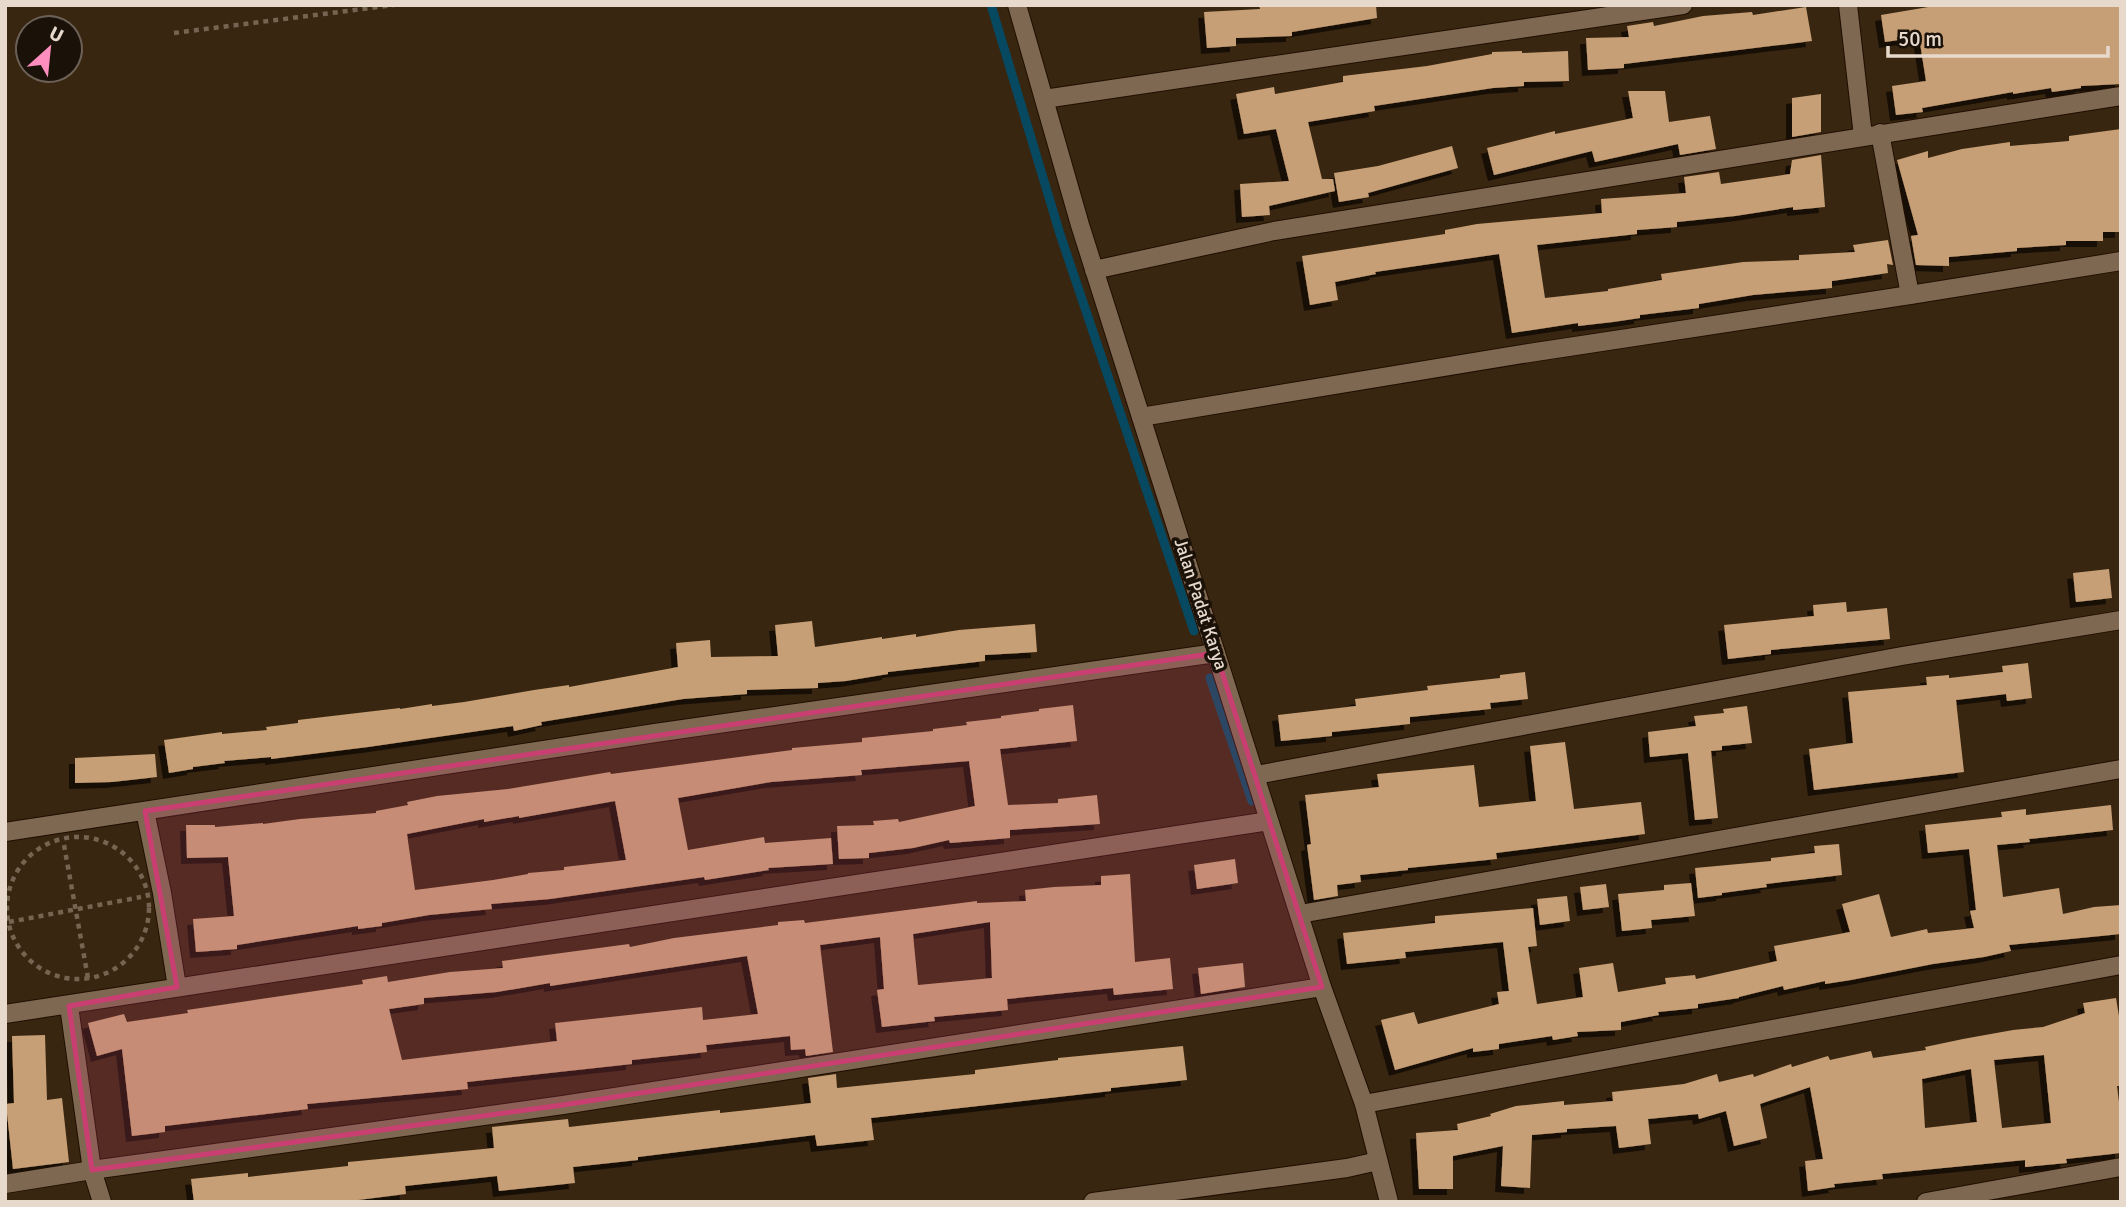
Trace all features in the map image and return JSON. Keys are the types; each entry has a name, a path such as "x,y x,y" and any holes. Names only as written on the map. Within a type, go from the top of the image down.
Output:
{"street":[{"name":"Jalan Padat Karya","path":"1017,5 1094,270 1322,987 1364,1104 1389,1202"},
{"path":"1044,99 1683,5"},
{"path":"1848,5 1872,134 1910,295"},
{"path":"1094,270 1274,231 2121,96"},
{"path":"1141,418 2121,261"},
{"path":"1256,775 1902,656 2121,620"},
{"path":"5,832 62,831 145,811 655,733 1216,653"},
{"path":"1300,914 2121,769"},
{"path":"145,811 155,894 177,987"},
{"path":"6,1011 69,1006 177,987 1269,821"},
{"path":"1364,1104 2121,965"},
{"path":"5,1184 563,1105 1322,987"},
{"path":"69,1006 92,1170 102,1202"},
{"path":"1093,1202 1347,1168 1378,1161"},
{"path":"1926,1202 2121,1167"}],"path":[{"path":"174,33 394,5"},
{"path":"62,831 109,845 128,858 155,894"},
{"path":"62,831 88,979"},
{"path":"62,831 23,862 11,883 7,907 10,931 22,952 41,969 63,978 88,979 109,972 128,960 142,941 155,894"},
{"path":"9,922 155,894"}],"highlighted area":[{"path":"1216,653 1322,987 563,1105 92,1170 69,1006 177,987 145,811"}],"building":[{"path":"1259,5 1376,5 1377,18 1292,32 1292,36 1236,38 1236,46 1207,48 1204,12 1260,9"},
{"path":"1940,5 2121,5 2121,84 2081,86 2052,92 2051,88 2013,92 1922,108 1923,112 1896,115 1892,86 1926,81 1919,37 1885,42 1881,15"},
{"path":"1806,7 1812,41 1624,64 1624,68 1588,70 1586,38 1629,37 1627,26 1653,22 1654,26 1703,16 1752,12 1753,15"},
{"path":"1568,51 1569,81 1524,82 1524,86 1493,88 1374,106 1375,111 1308,122 1322,179 1333,179 1335,191 1269,206 1270,215 1242,217 1240,184 1289,181 1276,129 1244,134 1236,94 1274,87 1275,94 1343,82 1343,76 1427,66 1492,52"},
{"path":"1628,91 1665,91 1669,122 1710,116 1716,149 1680,155 1678,144 1595,162 1592,151 1494,175 1487,148 1555,131 1555,134 1633,118"},
{"path":"1821,94 1821,132 1792,137 1792,98"},
{"path":"2121,129 2121,232 2103,232 2103,241 2066,241 2066,245 1949,257 1949,266 1916,265 1911,236 1918,235 1897,160 1928,151 1928,158 1962,149 2010,142 2010,146 2069,141 2069,136"},
{"path":"1452,146 1458,168 1368,193 1369,197 1339,202 1334,173 1378,166"},
{"path":"1821,155 1825,207 1793,210 1793,207 1677,222 1677,227 1637,230 1637,234 1537,245 1545,298 1608,291 1662,280 1661,274 1743,262 1799,260 1799,255 1855,252 1853,245 1888,240 1893,265 1887,264 1888,273 1832,281 1832,288 1753,295 1699,304 1699,308 1640,315 1640,318 1578,326 1578,323 1512,333 1499,254 1375,272 1376,274 1335,282 1338,300 1310,305 1302,256 1445,234 1445,230 1477,224 1602,213 1601,199 1686,193 1684,177 1719,172 1721,184 1790,174 1792,160"},
{"path":"2109,569 2112,598 2076,602 2073,573"},
{"path":"1846,602 1847,612 1887,608 1890,639 1771,650 1771,654 1728,659 1724,625 1814,616 1813,605"},
{"path":"812,621 815,647 882,637 916,634 916,637 959,630 1035,624 1037,652 985,655 985,661 818,683 818,688 747,690 747,694 683,699 541,722 542,725 514,731 513,726 271,759 224,761 225,763 169,773 164,740 222,732 267,730 266,727 298,723 298,720 464,702 569,687 678,667 676,643 710,640 711,657 778,656 775,625"},
{"path":"2028,663 2032,698 2007,701 2006,694 1956,700 1964,772 1814,790 1809,749 1853,743 1848,692 1927,685 1926,677 1949,675 1949,678 2003,672 2002,666"},
{"path":"1525,672 1528,699 1490,703 1491,709 1410,717 1410,724 1332,732 1332,736 1281,741 1278,715 1356,706 1355,699 1428,690 1427,686 1500,678 1500,675"},
{"path":"1073,705 1077,741 1000,749 1008,805 1058,803 1058,799 1097,795 1100,824 1010,830 1010,838 950,843 949,840 913,848 869,853 869,858 839,859 837,826 874,825 873,821 898,819 899,822 975,806 969,761 861,770 862,775 771,782 678,798 688,850 764,837 765,843 831,838 833,864 768,868 769,870 705,880 704,877 550,899 491,904 492,909 429,915 382,923 382,926 358,929 358,926 237,945 237,949 196,952 193,919 234,916 228,857 187,858 186,825 215,827 263,824 376,813 408,805 407,802 437,796 508,789 610,772 611,774 792,748 862,742 862,738 933,731 967,725 966,722 1001,718 1039,709","holes":["615,801 626,860 415,890 407,834 484,819 484,822 519,818"]},
{"path":"1747,706 1752,743 1722,746 1722,750 1711,751 1718,818 1695,820 1688,753 1650,757 1648,732 1696,726 1694,716 1724,713 1723,709"},
{"path":"1565,742 1574,809 1641,802 1645,834 1496,853 1497,859 1360,875 1361,882 1337,885 1338,896 1314,900 1307,845 1311,844 1305,795 1379,787 1377,774 1474,765 1479,807 1536,801 1530,746"},
{"path":"155,754 157,777 75,783 75,758"},
{"path":"2111,805 2113,830 1997,845 2003,897 2059,888 2063,914 2094,907 2121,905 2121,934 2009,945 2011,951 1984,957 1825,984 1825,981 1784,990 1783,986 1739,998 1698,1004 1698,1008 1658,1012 1659,1015 1621,1022 1621,1030 1577,1032 1578,1036 1553,1040 1552,1036 1499,1044 1499,1049 1473,1052 1473,1048 1395,1070 1381,1020 1414,1012 1418,1024 1499,1004 1497,992 1509,991 1503,942 1405,952 1406,958 1347,964 1343,933 1435,923 1435,916 1533,908 1537,946 1528,947 1537,1004 1583,997 1579,968 1613,963 1618,992 1666,984 1665,978 1695,975 1696,979 1777,961 1774,946 1850,932 1842,904 1879,894 1891,937 1927,929 1928,933 1974,928 1970,911 1976,910 1969,849 1928,853 1925,825 2002,817 2001,812 2026,809 2026,815"},
{"path":"1839,844 1842,875 1766,884 1767,887 1698,898 1695,868 1771,861 1771,858 1815,853 1814,846"},
{"path":"1235,859 1238,883 1197,889 1194,865"},
{"path":"1130,874 1135,962 1170,958 1173,989 1114,995 1113,988 1007,999 1008,1010 934,1017 935,1021 882,1027 877,990 884,989 880,937 820,945 833,1052 806,1056 805,1049 791,1050 790,1036 706,1045 707,1052 632,1060 632,1064 467,1082 468,1089 307,1104 308,1109 165,1126 165,1132 132,1136 122,1049 97,1056 88,1023 124,1014 127,1022 188,1013 187,1010 363,984 362,980 387,976 388,982 450,972 503,968 502,961 629,944 630,947 674,938 778,925 778,922 804,920 805,923 977,901 1026,901 1025,890 1101,885 1101,876","holes":["990,922 992,978 918,985 913,934","747,956 758,1014 703,1020 702,1007 555,1023 557,1041 402,1060 389,1009 424,1004 424,998 497,992 550,983 550,986"]},
{"path":"1691,883 1695,916 1651,920 1652,928 1622,931 1618,894 1664,890 1664,885"},
{"path":"1606,884 1609,907 1583,910 1580,887"},
{"path":"1567,896 1570,921 1540,925 1537,899"},
{"path":"1243,963 1245,987 1201,994 1198,968"},
{"path":"2116,998 2121,1028 2121,1086 2117,1086 2121,1153 2066,1159 2067,1163 2025,1167 2025,1160 1882,1174 1883,1179 1834,1184 1835,1187 1808,1191 1805,1161 1823,1159 1810,1087 1760,1104 1767,1138 1734,1146 1726,1111 1699,1119 1698,1114 1648,1119 1651,1144 1619,1148 1616,1126 1567,1129 1567,1132 1532,1135 1530,1188 1501,1186 1503,1146 1453,1156 1453,1189 1419,1189 1416,1133 1458,1130 1457,1124 1491,1116 1490,1114 1516,1106 1564,1101 1564,1105 1613,1101 1612,1092 1684,1084 1717,1074 1719,1082 1753,1074 1754,1077 1791,1064 1792,1067 1828,1056 1830,1060 1871,1051 1873,1058 1926,1050 1925,1047 1963,1039 2043,1027 2085,1013 2083,1003","holes":["2044,1055 2051,1123 2002,1128 1994,1060","1971,1069 1977,1122 1925,1128 1922,1079"]},
{"path":"45,1035 47,1100 62,1098 69,1162 13,1169 6,1104 14,1103 12,1036"},
{"path":"1183,1046 1187,1080 871,1118 874,1140 817,1146 815,1135 638,1157 638,1160 573,1167 575,1183 499,1191 497,1176 405,1186 406,1194 342,1202 194,1202 191,1179 248,1173 248,1177 348,1166 348,1162 494,1148 492,1127 568,1119 569,1127 811,1103 808,1078 836,1074 837,1088 975,1074 975,1070 1058,1058"}],"waterway":[{"path":"991,5 1060,234 1194,631"},
{"path":"1210,678 1252,801"}]}
